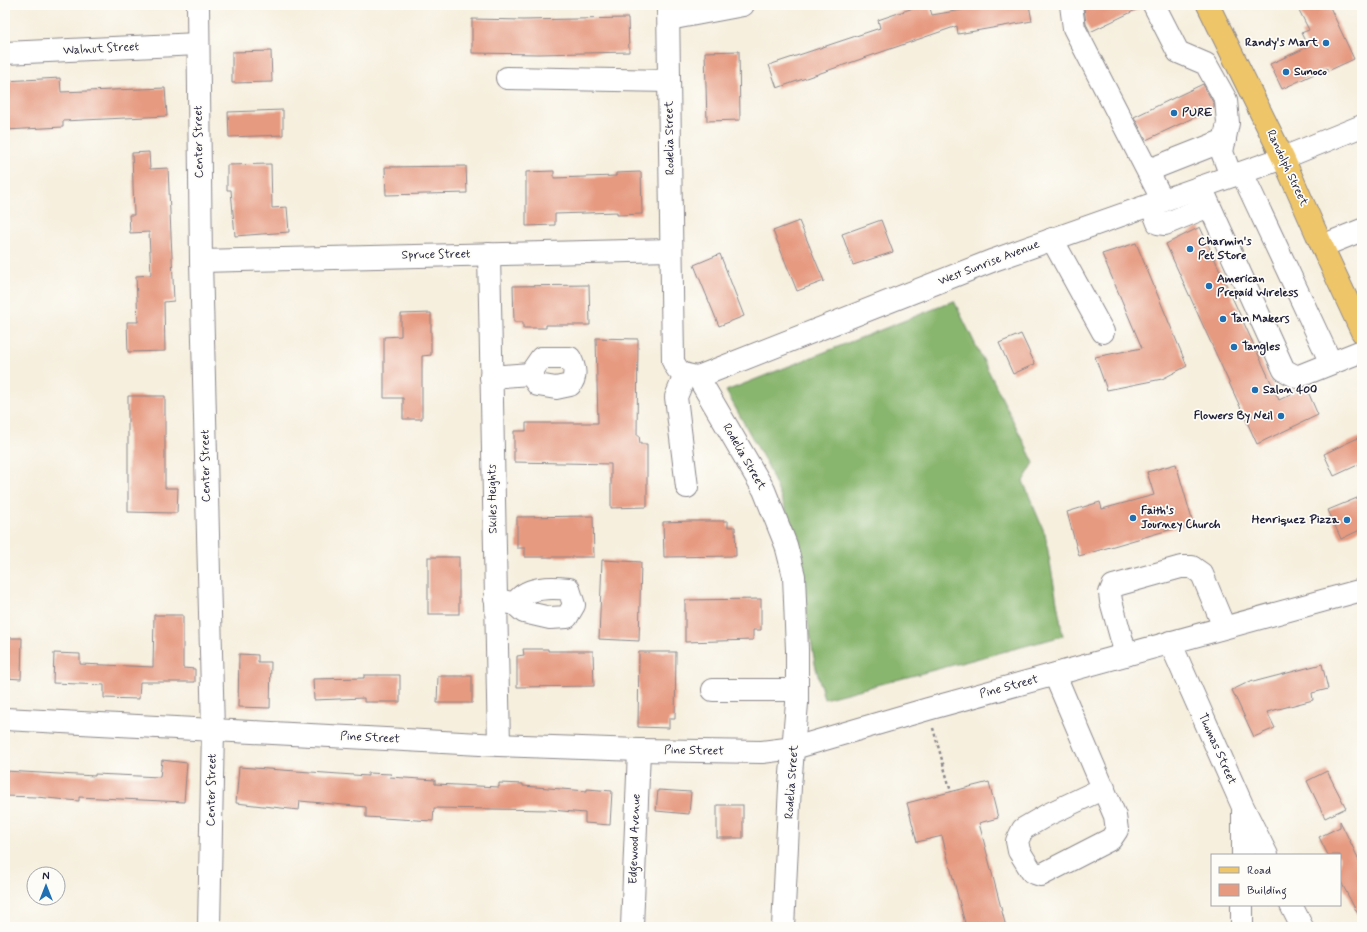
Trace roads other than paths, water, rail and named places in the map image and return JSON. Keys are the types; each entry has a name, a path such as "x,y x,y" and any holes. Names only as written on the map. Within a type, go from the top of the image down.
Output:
{"main road":[{"name":"Randolph Street","path":"1208,5 1283,158 1362,332"}],"street":[{"name":"Center Street","path":"198,5 201,260 213,730 209,927"},
{"path":"668,12 743,5"},
{"path":"1070,5 1074,28 1149,170 1157,203 1158,223 1164,224 1237,174 1283,158 1362,126"},
{"path":"1154,5 1178,52 1206,64 1226,100 1228,123 1222,152 1237,174 1331,363"},
{"name":"Rodelia Street","path":"668,12 673,361 677,370 691,376 764,490 786,545 794,576 796,606 797,690 794,748 790,786 783,927"},
{"name":"Walnut Street","path":"5,53 198,44"},
{"path":"507,78 669,81"},
{"path":"1226,100 1249,89"},
{"path":"1149,170 1225,140"},
{"path":"1205,197 1284,370 1297,377 1362,351"},
{"name":"West Sunrise Avenue","path":"691,376 994,260 1157,203"},
{"path":"1322,246 1362,230"},
{"path":"1052,239 1103,332"},
{"name":"Spruce Street","path":"201,260 672,250"},
{"name":"Skiles Heights","path":"489,254 491,377 505,602 498,745"},
{"path":"491,377 530,374"},
{"path":"687,487 676,397 691,376"},
{"path":"1126,655 1111,601 1110,593 1113,586 1181,567 1192,567 1202,574 1224,628"},
{"name":"Pine Street","path":"5,719 498,745 639,750 762,752 794,748 928,709 1362,590"},
{"name":"Thomas Street","path":"1170,642 1243,807 1266,854"},
{"path":"1055,675 1104,788 1115,816 1117,830 1111,839 1042,875 1032,872 1019,851 1017,841 1023,829 1047,815 1104,788"},
{"path":"713,690 797,690"},
{"name":"Edgewood Avenue","path":"632,927 639,750"},
{"path":"1243,807 1243,854"},
{"path":"1242,906 1242,927"},
{"path":"1292,906 1302,927"}],"place":[{"name":"Randy's Mart","path":"1326,43"},
{"name":"Sunoco","path":"1286,72"},
{"name":"PURE","path":"1174,113"},
{"name":"Charmin's Pet Store","path":"1190,249"},
{"name":"American Prepaid Wireless","path":"1209,286"},
{"name":"Tan Makers","path":"1223,319"},
{"name":"Tangles","path":"1234,347"},
{"name":"Salon 400","path":"1255,390"},
{"name":"Flowers By Neil","path":"1281,416"},
{"name":"Faith's Journey Church","path":"1133,518"},
{"name":"Henriquez Pizza","path":"1347,520"}]}
